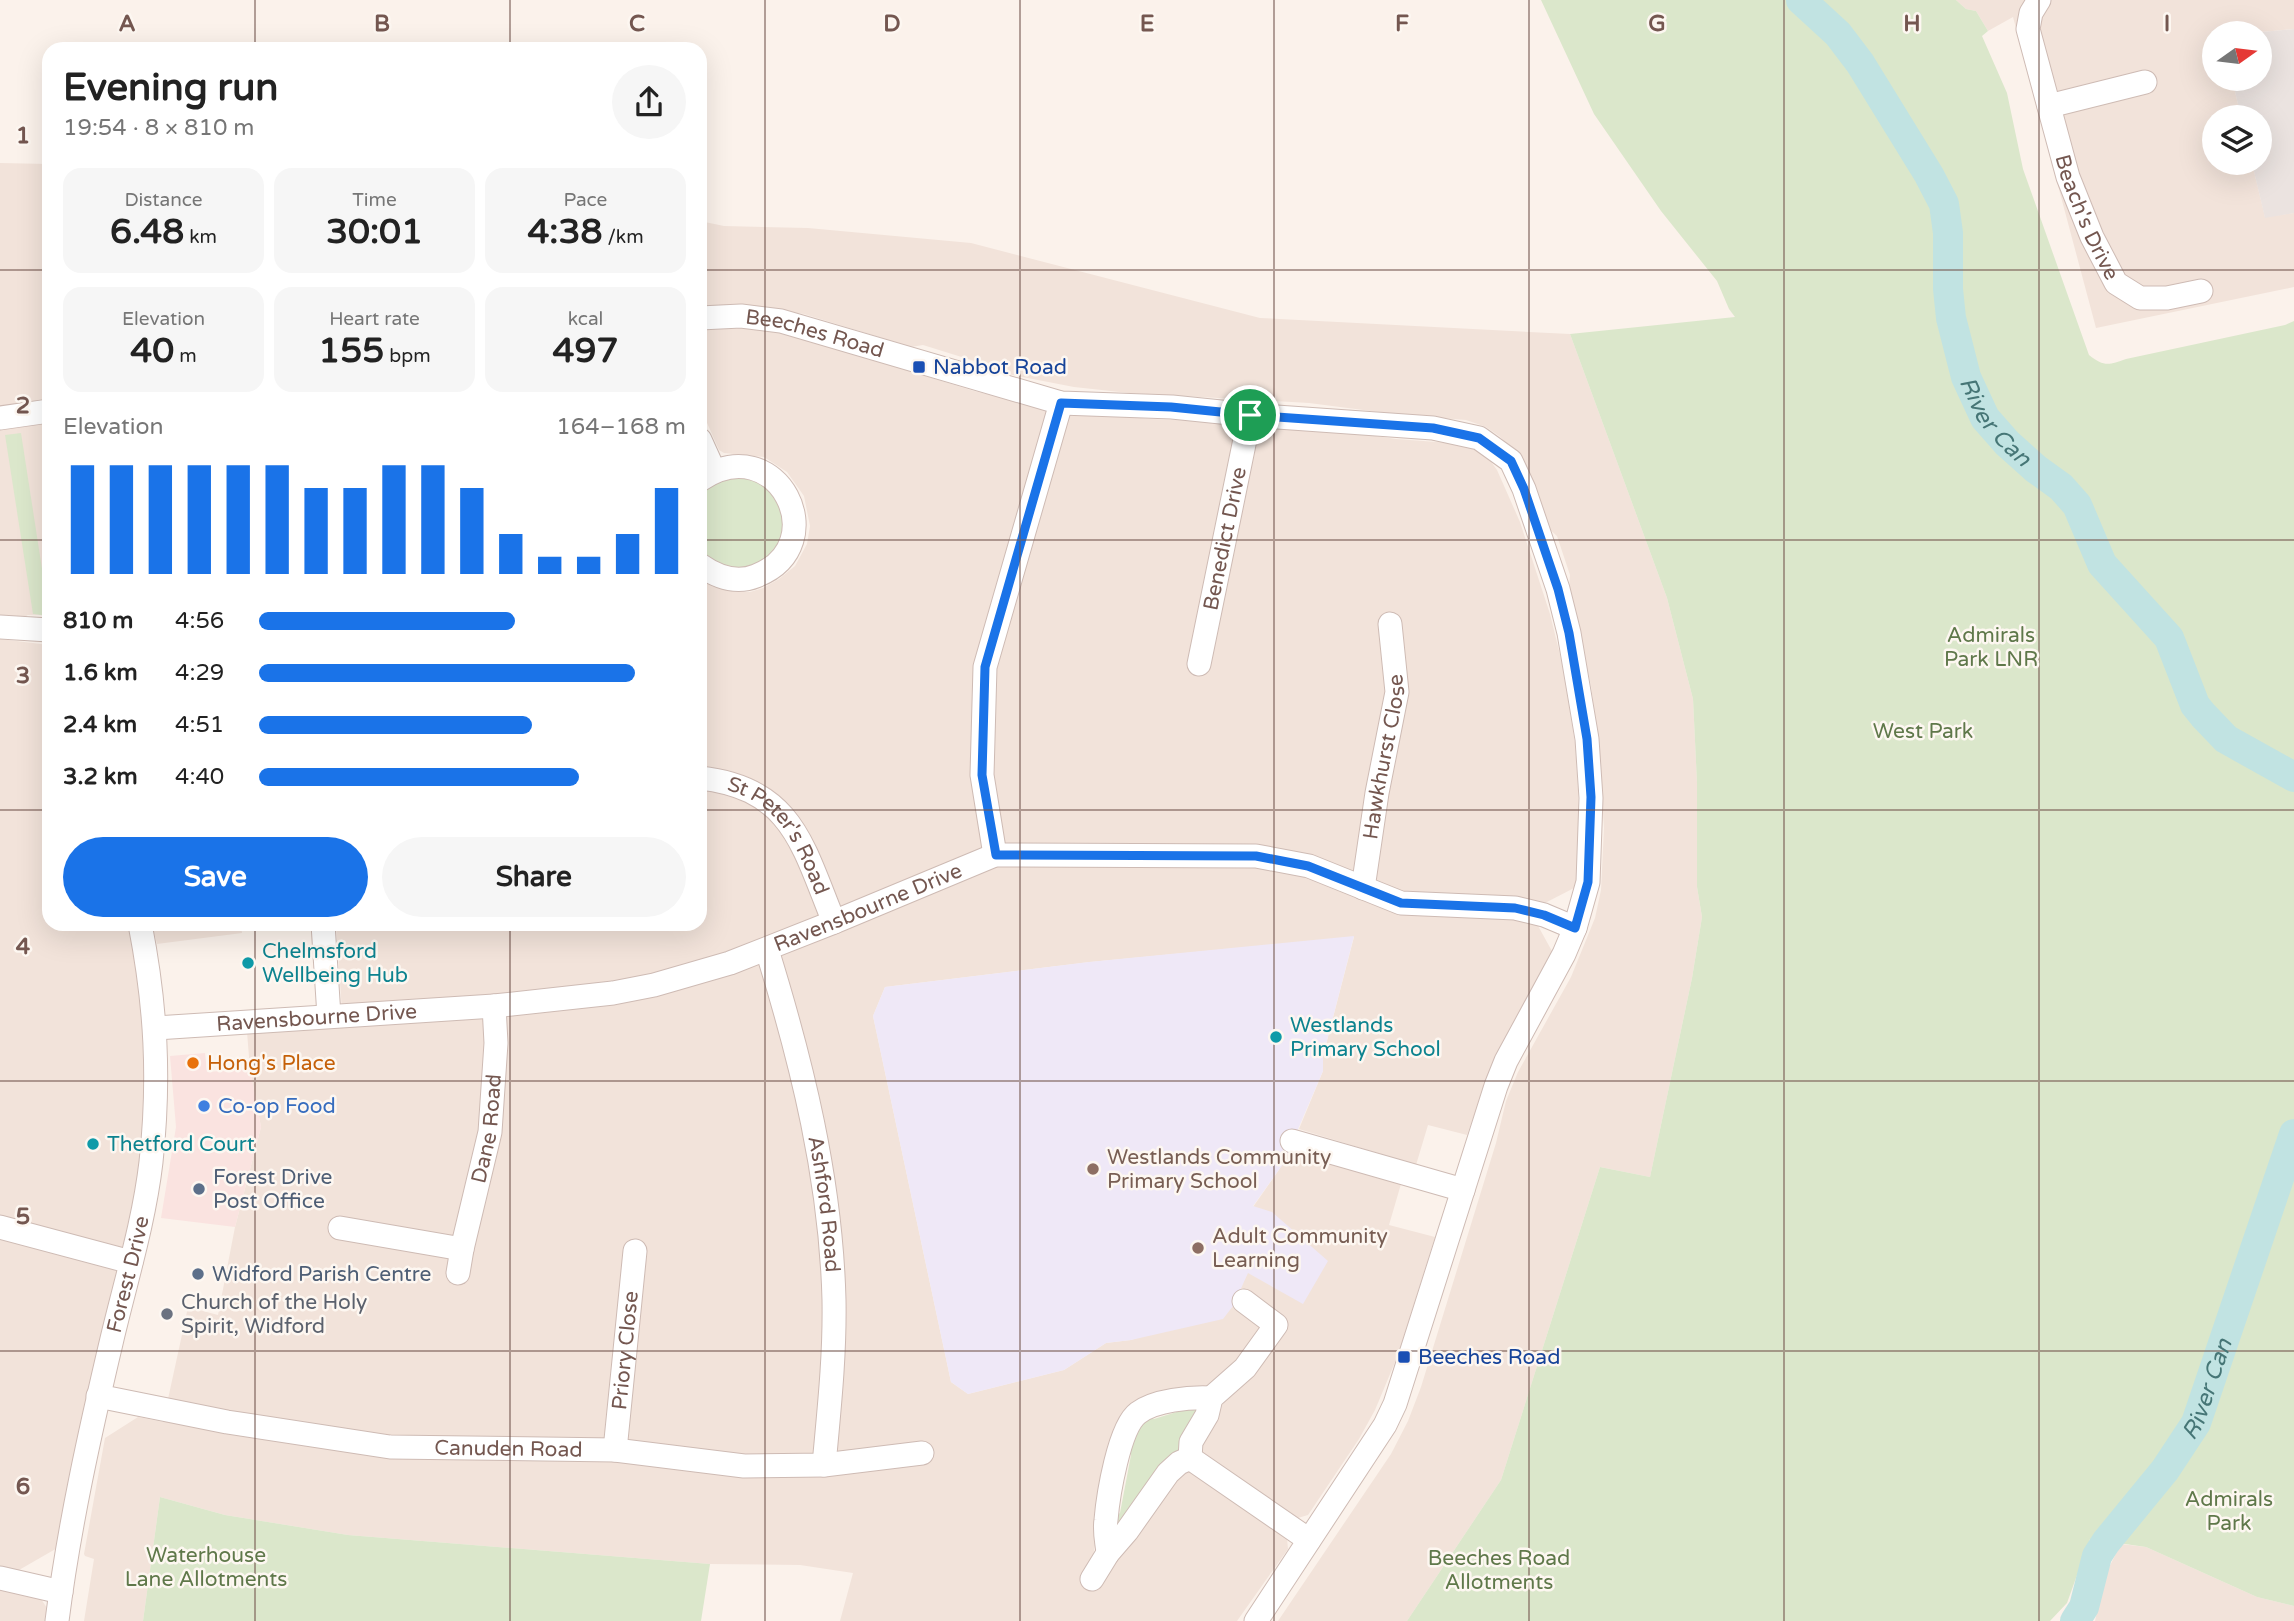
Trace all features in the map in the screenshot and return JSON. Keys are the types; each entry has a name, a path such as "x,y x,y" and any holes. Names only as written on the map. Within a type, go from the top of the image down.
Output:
{"street":[{"name":"Beach's Drive","path":"2039,0 2031,13 2028,29 2068,177 2092,237 2116,283 2140,298 2167,298 2201,291"},
{"path":"2049,106 2145,82"},
{"name":"Beeches Road","path":"707,318 741,316 781,321 1061,403 1171,407 1433,428 1479,438 1511,461 1524,489 1558,589 1569,633 1587,739 1591,797 1588,882 1575,928 1564,954 1501,1073 1485,1116 1395,1404 1385,1425 1256,1621"},
{"path":"996,855 982,775 985,667 1061,403"},
{"path":"0,418 42,412"},
{"name":"Benedict Drive","path":"1199,664 1250,415"},
{"path":"707,476 732,466 751,467 769,475 788,497 795,524 791,543 782,559 767,572 749,579 731,580 707,570"},
{"name":"Hawkhurst Close","path":"1363,888 1377,793 1397,692 1390,624"},
{"path":"0,627 42,630"},
{"name":"St Peter's Road","path":"707,779 722,780 751,789 776,807 795,831 834,922"},
{"name":"Ravensbourne Drive","path":"156,1028 494,1006 627,990 691,975 767,950 996,855 1256,856 1308,866 1401,903 1515,908 1544,915 1575,928"},
{"name":"Forest Drive","path":"57,1621 99,1396 144,1208 151,1162 156,1028 141,931"},
{"path":"323,931 329,1016"},
{"name":"Ashford Road","path":"767,950 799,1060 813,1126 832,1257 834,1334 824,1465"},
{"name":"Dane Road","path":"458,1273 490,1132 496,1043 494,1006"},
{"path":"1292,1141 1463,1190"},
{"path":"0,1227 131,1262"},
{"path":"340,1228 462,1249"},
{"name":"Priory Close","path":"615,1450 635,1251"},
{"path":"1190,1458 1191,1442 1207,1415 1211,1398 1245,1368 1276,1325 1244,1301"},
{"name":"Canuden Road","path":"99,1396 227,1422 390,1447 615,1450 744,1466 824,1465 922,1453"},
{"path":"1108,1553 1105,1523 1119,1450 1127,1426 1140,1411 1150,1406 1191,1397 1211,1398"},
{"path":"1190,1458 1309,1540"},
{"path":"1092,1578 1168,1473 1190,1458"},
{"path":"0,1578 61,1592"}],"shaded area":[{"path":"1956,0 2294,0 2294,29 2272,31 2272,21 2202,21 2202,91 2235,91 2238,105 2202,105 2202,175 2255,175 2265,217 2294,213 2294,287 2096,328 2013,17 1988,31 1976,11 1966,9"},
{"path":"2294,29 2294,213 2265,218 2255,175 2272,175 2272,105 2238,105 2235,91 2272,91 2272,31"},
{"path":"0,163 42,164 42,614 22,618 0,617"},
{"path":"707,222 724,226 808,228 971,243 1260,318 1570,334 1667,598 1693,699 1697,783 1697,887 1702,917 1692,978 1650,1177 1600,1167 1501,1480 1407,1621 1278,1621 1391,1454 1408,1421 1421,1387 1496,1143 1506,1101 1518,1072 1571,977 1595,918 1601,890 1604,828 1598,739 1591,686 1569,589 1570,575 1557,536 1547,527 1520,461 1499,436 1486,427 1466,420 1309,403 1129,393 1074,387 992,371 984,364 923,345 911,347 804,314 749,305 707,306"},
{"path":"754,328 789,334 974,391 1029,404 1149,419 1334,430 1396,439 1464,444 1489,459 1497,470 1520,522 1550,614 1562,663 1575,743 1578,868 1576,887 1545,903 1537,924 1553,953 1485,1085 1467,1135 1428,1125 1416,1165 1299,1129 1323,1071 1323,1056 1354,937 1090,962 885,987 873,1016 951,1382 968,1394 1064,1370 1106,1343 1131,1340 1233,1306 1247,1273 1253,1207 1283,1164 1289,1150 1401,1184 1389,1225 1435,1237 1398,1355 1375,1410 1359,1439 1308,1515 1291,1520 1199,1456 1198,1439 1230,1394 1215,1383 1142,1403 1115,1434 1088,1584 1184,1467 1287,1538 1288,1549 1237,1621 840,1621 853,1573 800,1565 710,1564 348,1535 225,1515 160,1497 143,1621 84,1621 94,1559 84,1554 105,1438 138,1417 163,1422 188,1307 218,1315 235,1227 261,1127 250,1069 247,1032 343,1026 336,931 707,931 707,582 736,592 763,588 795,566 807,544 810,526 804,496 787,472 764,457 724,453 719,450 707,423 707,330"},
{"path":"0,639 42,644 42,931 129,931 142,1010 145,1113 137,1184 86,1410 59,1547 19,1570 15,1591 41,1599 49,1611 47,1621 0,1621"},
{"path":"154,931 242,931 242,933 157,944"},
{"name":"Westlands Community Primary School","path":"1354,936 1323,1056 1323,1071 1283,1164 1253,1206 1272,1212 1328,1261 1303,1304 1248,1273 1233,1306 1223,1319 1106,1343 1064,1370 968,1394 951,1382 873,1016 885,987 1089,962"},
{"path":"205,1053 207,1072 250,1069 261,1127 235,1227 161,1218 176,1127 170,1056"},
{"path":"2121,1544 2146,1547 2257,1597 2294,1606 2294,1621 2095,1621 2105,1575"}],"green space":[{"name":"Admirals Park LNR","path":"1541,0 1956,0 1966,9 1976,11 1988,31 1982,36 2007,93 2023,169 2089,355 2099,362 2111,364 2294,321 2294,1606 2257,1597 2146,1547 2090,1539 2067,1603 2050,1621 1407,1621 1501,1480 1600,1167 1650,1177 1692,978 1702,917 1697,887 1697,783 1693,699 1667,598 1570,334 1735,317 1717,281 1661,211 1594,114"},
{"path":"21,433 42,570 42,615 33,614 5,435"},
{"path":"735,473 766,481 785,507 784,540 763,566 730,572 707,558 707,484"},
{"path":"1186,1404 1199,1408 1186,1445 1120,1527 1112,1522 1112,1519 1120,1513 1131,1455 1125,1449 1147,1416 1154,1419 1183,1410"},
{"name":"Waterhouse Lane Allotments","path":"160,1497 225,1515 348,1535 710,1564 701,1621 143,1621"}],"waterway":[{"name":"River Can","path":"1801,0 1838,34 1860,63 1944,204 1948,233 1951,318 1966,377 1985,418 2007,443 2061,487 2077,505 2102,564 2169,638 2195,705 2203,715 2226,739 2294,777"},
{"name":"River Can","path":"2075,1621 2084,1607 2097,1556 2165,1470 2196,1423 2294,1134"}],"place":[{"name":"Nabbot Road","path":"919,367"},
{"name":"Chelmsford Wellbeing Hub","path":"248,963"},
{"name":"Westlands Primary School","path":"1276,1037"},
{"name":"Hong's Place","path":"193,1063"},
{"name":"Co-op Food","path":"204,1106"},
{"name":"Thetford Court","path":"93,1144"},
{"name":"Westlands Community Primary School","path":"1093,1169"},
{"name":"Forest Drive Post Office","path":"199,1189"},
{"name":"Adult Community Learning","path":"1198,1248"},
{"name":"Widford Parish Centre","path":"198,1274"},
{"name":"Church of the Holy Spirit, Widford","path":"167,1314"},
{"name":"Beeches Road","path":"1404,1357"}],"route":[{"path":"1061,403 1171,407 1250,415 1433,428 1479,438 1511,461 1524,489 1558,589 1569,633 1587,739 1591,797 1588,882 1575,928 1544,915 1515,908 1401,903 1308,866 1256,856 996,855 982,775 985,667 1061,403"}],"park label":[{"name":"West Park","path":"1923,731"},
{"name":"Admirals Park","path":"2229,1511"},
{"name":"Beeches Road Allotments","path":"1499,1570"}]}
